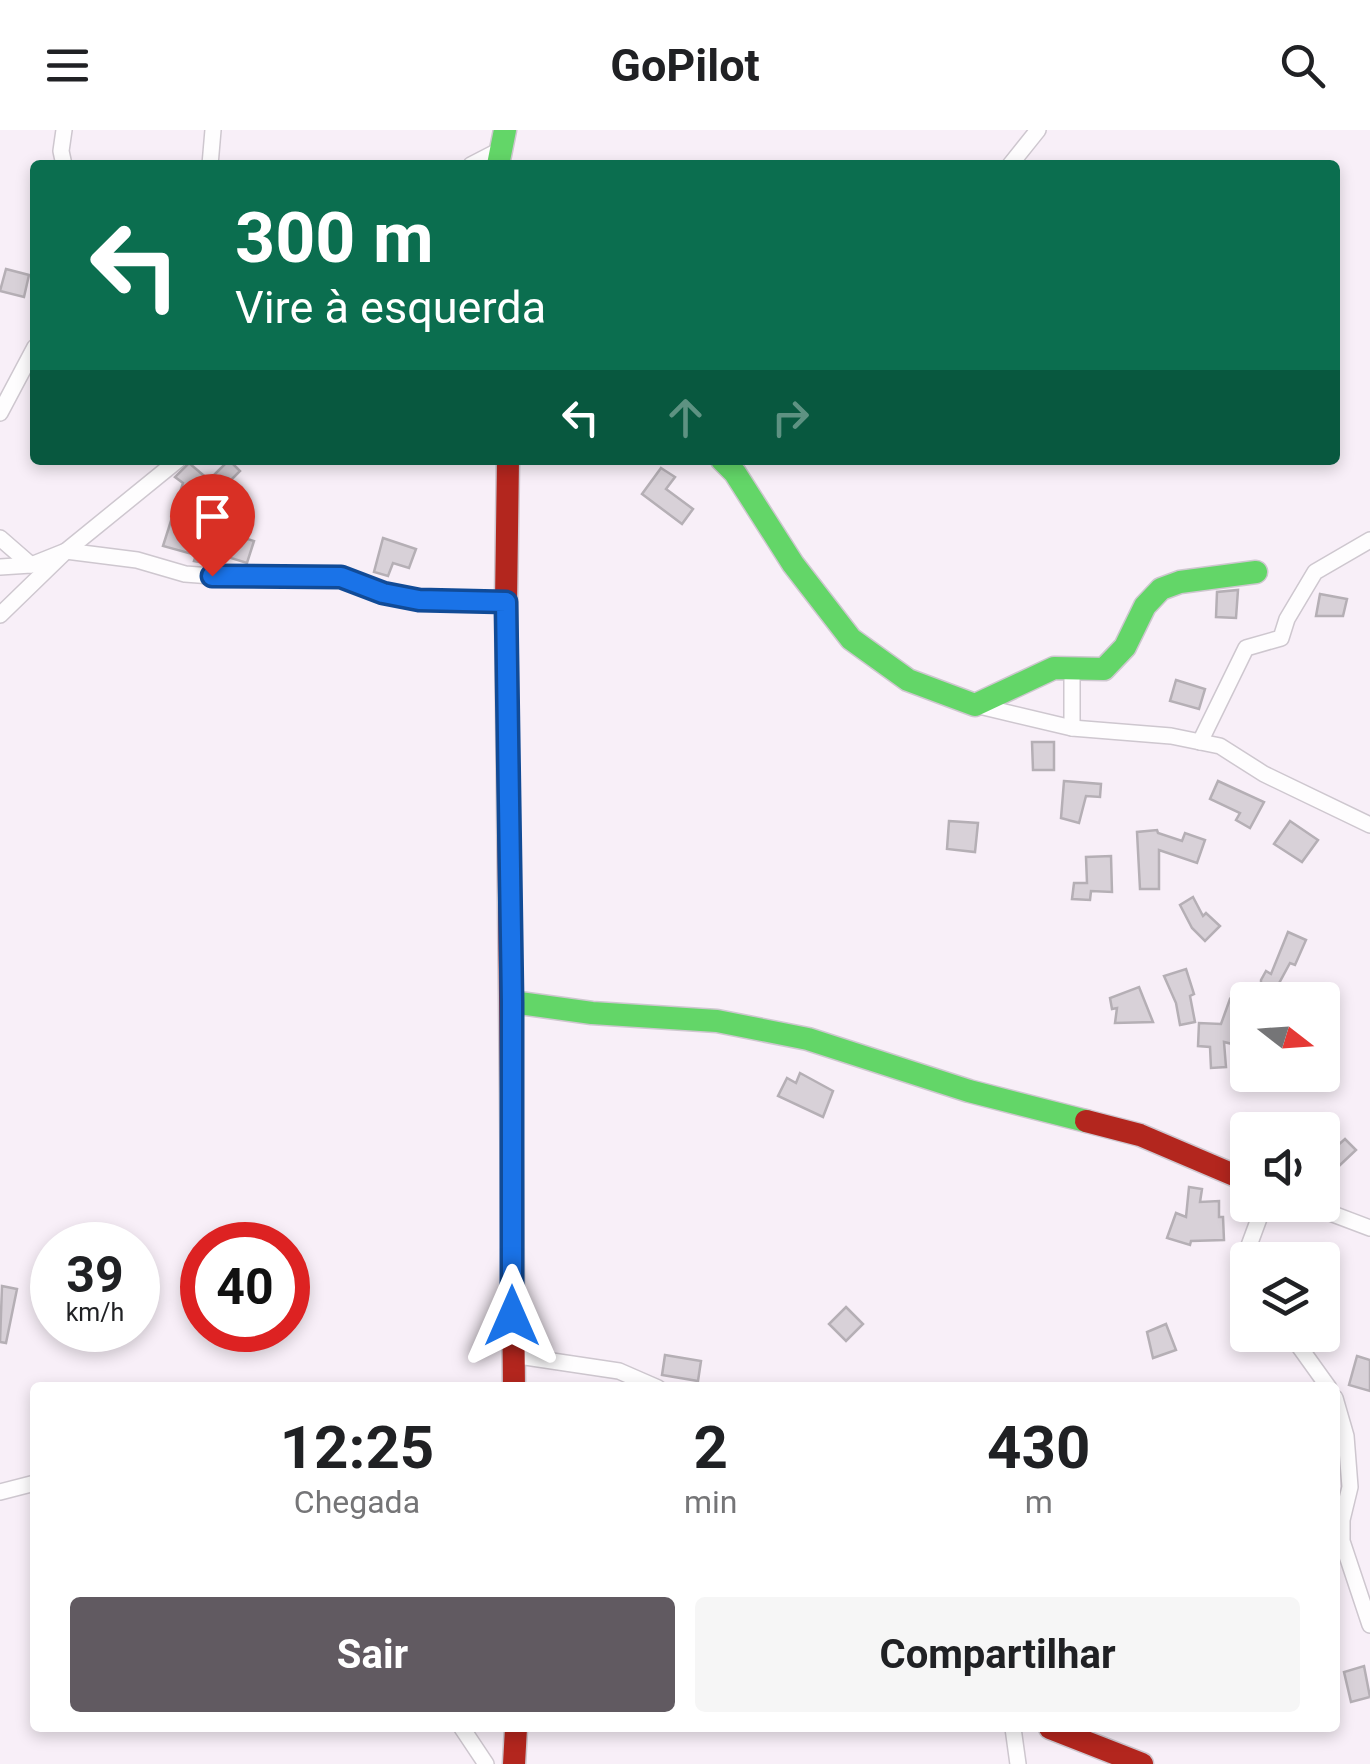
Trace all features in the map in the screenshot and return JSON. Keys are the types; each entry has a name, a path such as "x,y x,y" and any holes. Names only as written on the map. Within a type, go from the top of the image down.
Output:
{"street":[{"path":"63,160 64,130"},
{"path":"210,160 212,130"},
{"path":"1014,160 1038,130"},
{"path":"0,413 30,356"},
{"path":"0,615 66,551 172,465"},
{"path":"508,465 514,1382"},
{"path":"727,465 793,564 850,639 908,680 975,705 1072,728 1220,746 1264,774 1370,825"},
{"path":"0,538 31,565"},
{"path":"1200,742 1246,648 1280,638 1315,572 1370,540"},
{"path":"0,567 31,565 66,551 136,560 186,574 341,577 383,593 419,600 506,602"},
{"path":"975,705 1054,668 1104,669 1125,647 1146,606 1161,588 1256,572"},
{"path":"1072,669 1072,728"},
{"path":"512,1002 592,1013 717,1021 808,1040 969,1092 1140,1135 1230,1173"},
{"path":"1340,1217 1370,1228"},
{"path":"1303,1352 1325,1382"},
{"path":"512,1356 618,1371 644,1382"},
{"path":"1340,1415 1346,1436 1350,1488 1342,1520 1342,1541 1370,1624"},
{"path":"0,1492 30,1484"},
{"path":"465,1732 486,1764"},
{"path":"514,1764 516,1732"},
{"path":"1014,1732 1018,1764"},
{"path":"1060,1732 1142,1764"}],"building":[{"path":"6,269 29,275 24,297 0,291"},
{"path":"191,465 209,480 224,465 234,465 240,471 225,486 234,489 227,508 196,496 186,528 193,530 191,536 221,544 215,565 194,561 196,555 163,546 183,483 175,477"},
{"path":"661,468 675,477 666,489 693,509 682,524 642,494"},
{"path":"228,533 254,541 247,563 221,555"},
{"path":"383,538 416,549 409,568 393,563 388,576 374,572"},
{"path":"1238,590 1236,618 1216,617 1217,592"},
{"path":"1320,594 1347,599 1343,616 1316,616"},
{"path":"1176,680 1205,689 1199,709 1170,701"},
{"path":"1032,742 1054,742 1054,770 1033,770"},
{"path":"1064,781 1101,784 1100,797 1086,796 1079,823 1061,818"},
{"path":"1218,781 1264,802 1250,828 1236,820 1240,813 1210,799"},
{"path":"949,821 978,823 975,852 947,849"},
{"path":"1290,821 1318,840 1302,862 1274,844"},
{"path":"1157,830 1182,841 1185,833 1205,840 1197,863 1159,850 1159,889 1140,889 1137,832"},
{"path":"1111,856 1112,892 1091,891 1090,900 1072,899 1074,883 1087,883 1086,857"},
{"path":"1193,897 1203,916 1206,913 1220,926 1205,941 1192,928 1180,905"},
{"path":"1288,932 1306,940 1295,965 1290,963 1280,982 1261,982 1266,971 1271,974"},
{"path":"1186,969 1194,994 1190,996 1195,1022 1180,1025 1176,1003 1164,976"},
{"path":"1139,987 1153,1022 1115,1023 1117,1008 1112,1009 1110,998"},
{"path":"1230,999 1230,1044 1224,1042 1226,1067 1211,1068 1210,1047 1198,1046 1199,1023 1221,1024"},
{"path":"800,1073 833,1091 823,1117 778,1096 787,1078 796,1083"},
{"path":"1345,1139 1356,1150 1340,1165 1340,1143"},
{"path":"1189,1187 1202,1189 1200,1202 1219,1201 1224,1240 1191,1241 1190,1245 1167,1238 1176,1213 1186,1217"},
{"path":"2,1286 17,1289 6,1343 0,1342"},
{"path":"846,1307 863,1324 846,1341 829,1324"},
{"path":"1166,1324 1176,1350 1153,1358 1147,1332"},
{"path":"665,1355 701,1361 698,1381 662,1375"},
{"path":"1357,1356 1370,1360 1370,1391 1349,1385"},
{"path":"1364,1666 1370,1697 1351,1702 1344,1672"}],"traffic: fast":[{"path":"499,160 505,130"},
{"path":"727,465 793,564 851,639 908,680 975,705 1054,668 1104,669 1125,647 1145,606 1161,589 1180,582 1256,572"},
{"path":"512,1002 592,1013 717,1021 808,1039 969,1091 1086,1121"}],"traffic: jam":[{"path":"508,465 514,1382"},
{"path":"1086,1121 1140,1135 1230,1173"},
{"path":"514,1764 516,1732"},
{"path":"1060,1732 1142,1764"}],"route":[{"path":"212,576 341,577 383,593 419,600 506,602 512,1316"}]}
